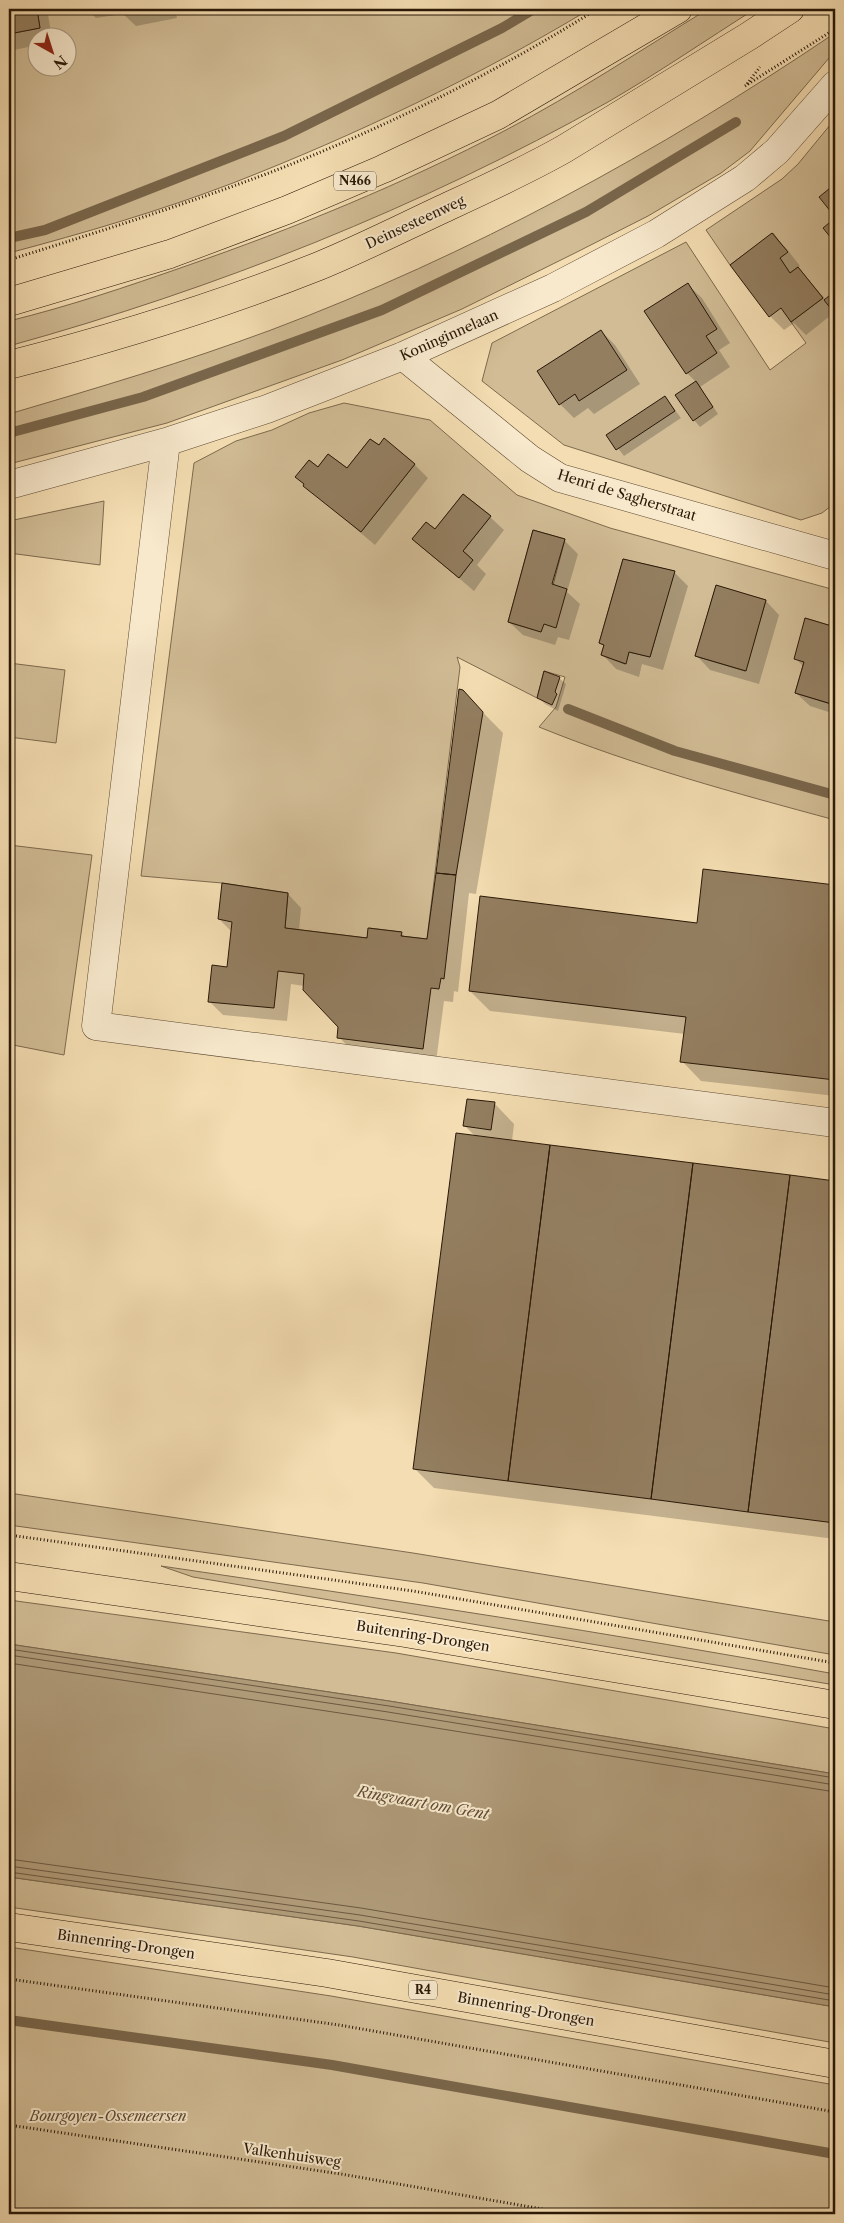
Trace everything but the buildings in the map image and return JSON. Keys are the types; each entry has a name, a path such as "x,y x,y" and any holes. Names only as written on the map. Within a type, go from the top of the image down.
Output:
{"highway":[{"name":"N466","path":"9,302 170,254 287,210 375,172 498,115 678,9"},
{"name":"Deinsesteenweg","path":"9,365 63,351 192,310 310,269 421,220 534,166 564,149 790,9"},
{"name":"Buitenring-Drongen","path":"9,1576 415,1634 835,1705"},
{"name":"Binnenring-Drongen","path":"9,1927 327,1973 835,2064"}],"street":[{"name":"Koninginnelaan","path":"9,485 166,442 267,408 403,356 553,288 656,234 745,178 777,151 835,85"},
{"name":"Henri de Sagherstraat","path":"403,356 530,459 560,478 832,552"},
{"path":"166,442 96,1026 835,1123"}],"path":[{"path":"9,260 144,217 274,170 429,103 562,31 597,9"},
{"path":"745,86 835,29"},
{"path":"9,1535 413,1591 835,1663"},
{"path":"9,1979 339,2025 835,2112"},
{"name":"Valkenhuisweg","path":"9,2125 341,2174 571,2214"}],"green space":[{"path":"37,9 120,9 121,13 141,9 590,9 504,58 415,104 279,165 150,212 9,253 9,34 28,30 28,78 78,78 78,28 40,28"},
{"path":"708,9 755,9 608,102 537,141 391,210 241,271 87,323 9,346 9,321 98,296 186,266 308,221 428,169 506,130 583,87"},
{"path":"835,33 835,51 750,151 721,173 648,216 462,309 342,360 167,423 9,464 9,414 239,342 345,301 418,269 562,198 632,159 701,119"},
{"path":"835,119 835,503 822,513 801,520 564,445 482,381 492,343 686,242 770,370 806,343 791,322 823,298 798,267 790,273 780,258 787,252 773,233 730,265 706,230 782,179 798,164"},
{"path":"344,403 430,420 517,495 610,528 835,590 835,627 805,618 804,662 795,693 834,705 835,703 835,820 648,766 539,727 556,707 565,677 544,671 537,698 457,657 460,667 427,939 401,936 401,932 369,928 367,938 285,928 288,893 222,883 141,876 194,463 236,441 272,430 309,413","holes":["370,439 379,445 384,439 415,464 361,532 296,477 309,460 318,467 328,454 347,468","463,494 491,516 463,551 473,560 459,578 412,539 426,522 435,529","533,530 565,539 541,632 508,622","623,559 674,571 650,657 629,652 625,664 601,655 604,645 599,643","716,586 766,600 745,671 695,656"]},
{"path":"104,501 100,565 9,553 9,521"},
{"path":"9,663 65,670 56,743 9,737"},
{"path":"9,845 92,855 64,1055 13,1045 9,1074"},
{"path":"9,1493 413,1553 835,1622 835,1655 423,1583 9,1525"},
{"path":"161,1566 667,1644 835,1674 835,1685 193,1577"},
{"path":"9,1600 396,1653 835,1729 835,1774 389,1701 9,1644"},
{"path":"9,1877 358,1926 835,2007 835,2043 353,1957 9,1907"},
{"name":"Bourgoyen-Ossemeersen","path":"9,1947 331,1996 835,2085 835,2214 9,2214"}],"water":[{"name":"Ringvaart om Gent","path":"9,1644 389,1701 835,1774 835,2007 358,1926 9,1877"}],"waterway":[{"path":"9,238 45,230 284,136 502,28 534,9"},
{"path":"9,433 143,397 382,310 586,212 736,122"},
{"path":"568,709 675,751 835,795"},
{"path":"9,2020 332,2065 835,2154"}]}
